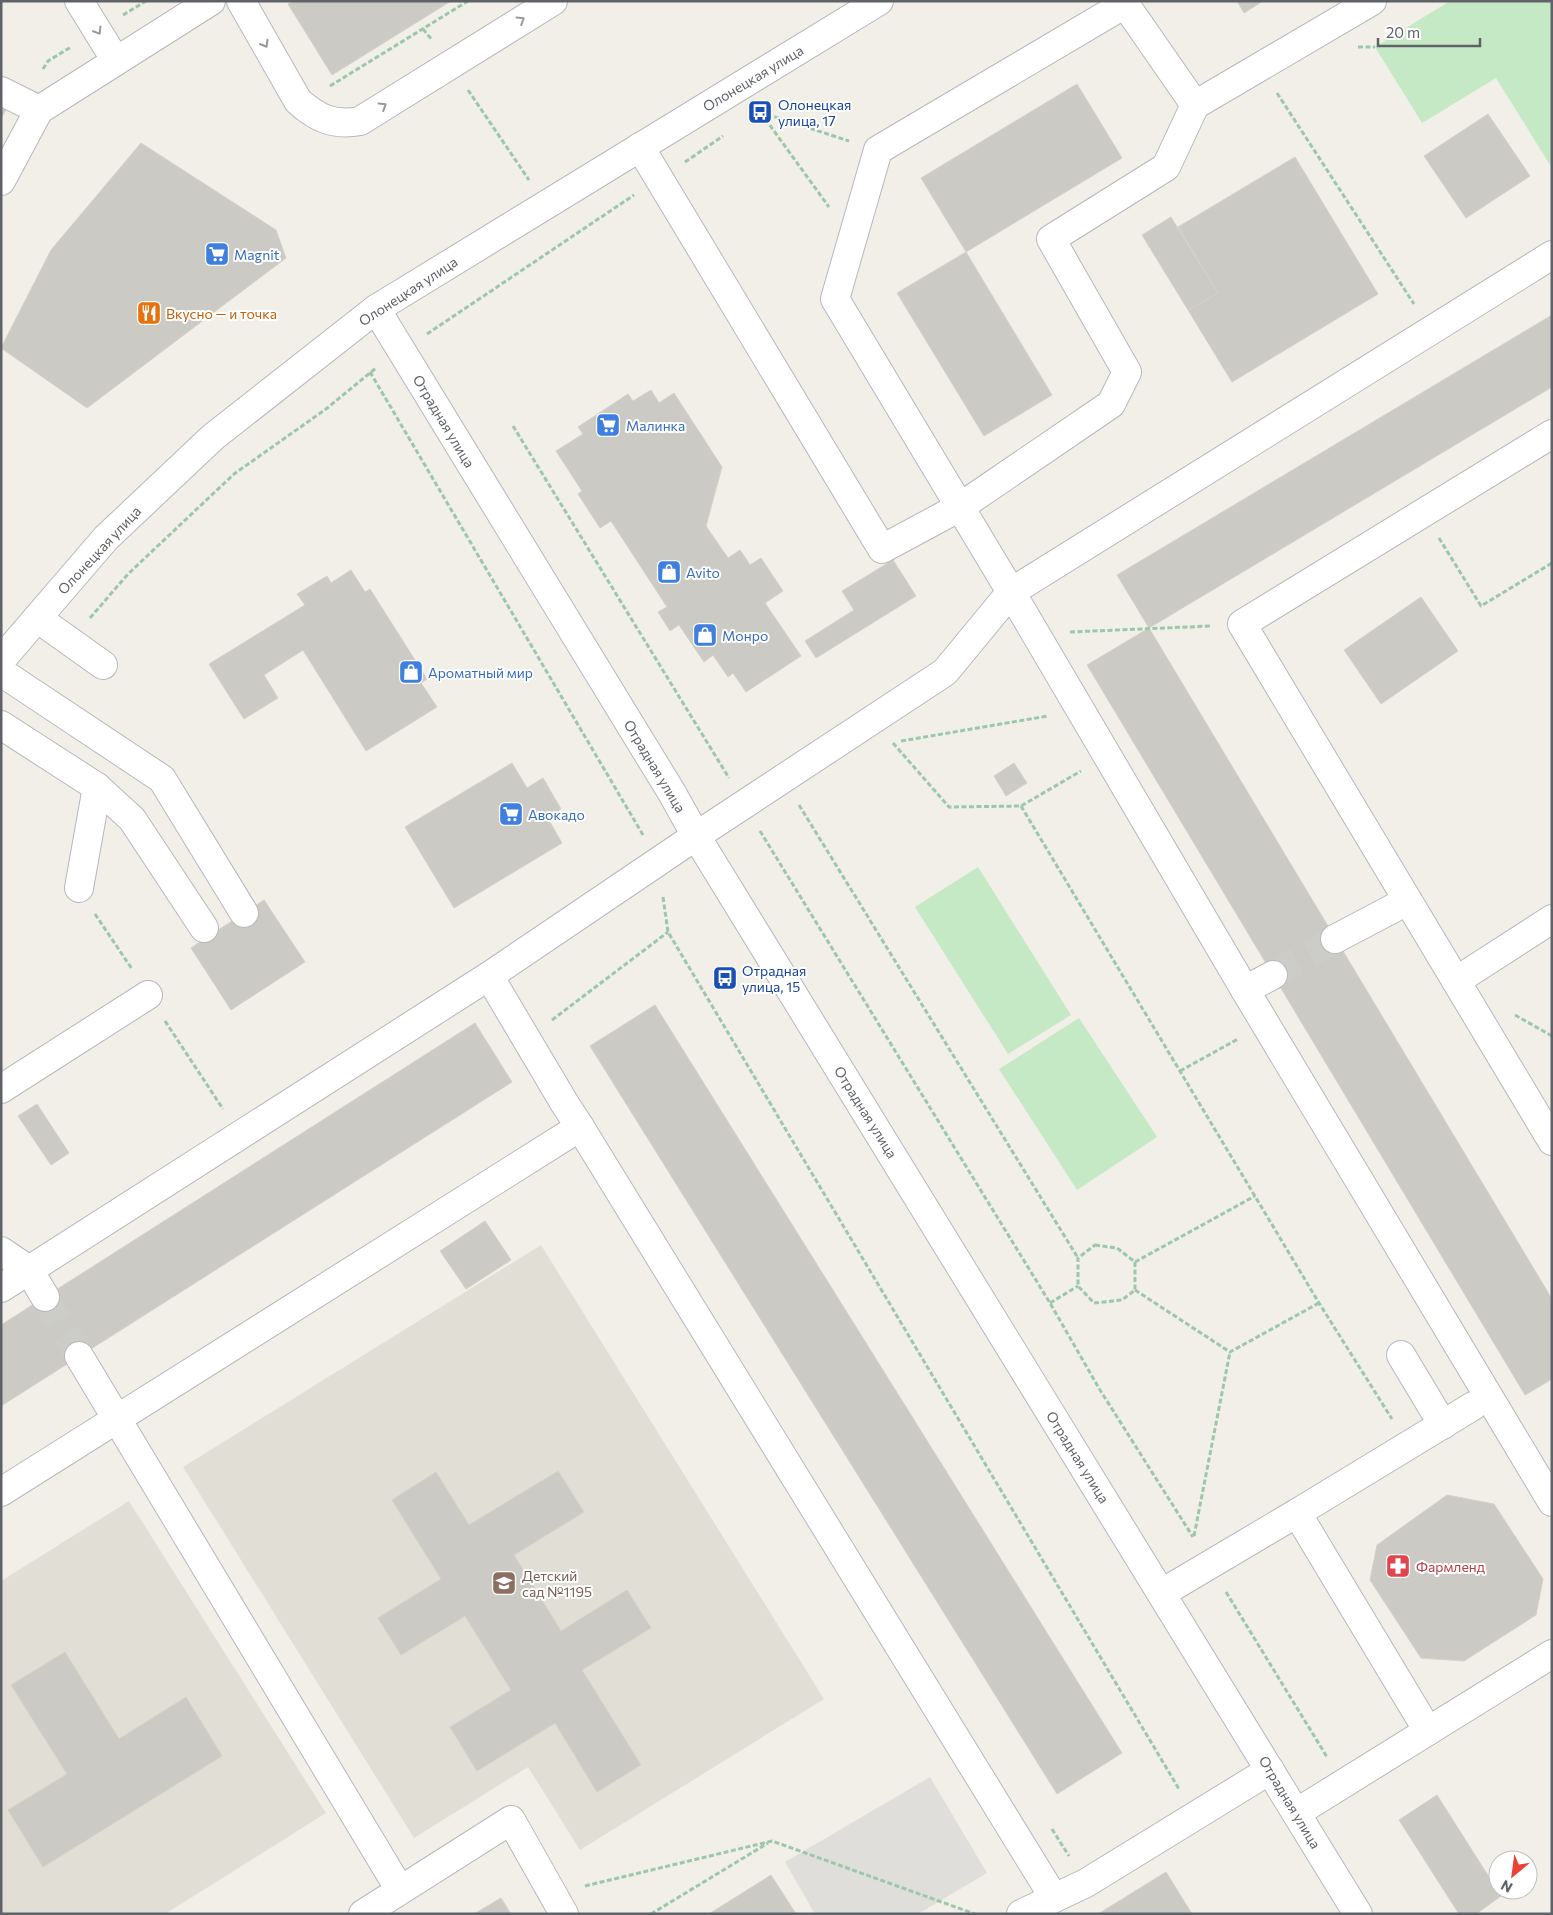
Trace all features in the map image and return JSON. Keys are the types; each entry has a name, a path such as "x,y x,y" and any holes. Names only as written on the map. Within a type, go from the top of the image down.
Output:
{"street":[{"path":"79,1 116,61"},
{"path":"1,181 39,110 211,1"},
{"path":"241,1 298,101 312,113 325,120 344,122 360,120 553,1"},
{"name":"Олонецкая улица","path":"1,660 106,538 213,437 376,309 879,1"},
{"path":"640,147 882,549 960,507 1111,404 1127,372 1051,239 1166,167 1195,105 1372,1"},
{"path":"1195,105 1124,2 878,150 836,299 1245,990 1551,1500"},
{"path":"1,91 39,110"},
{"path":"1,1288 489,976 658,861 945,672 1011,592 1552,255"},
{"name":"Отрадная улица","path":"376,309 667,784 696,836 1358,1914"},
{"path":"1552,434 1242,624 1552,1141"},
{"path":"37,618 103,665"},
{"path":"1,672 162,779 244,913"},
{"path":"1,725 97,787 132,819 204,928"},
{"path":"79,888 97,787"},
{"path":"1335,939 1407,901"},
{"path":"1456,982 1552,919"},
{"path":"1245,990 1273,975"},
{"path":"489,976 565,1104 1054,1898"},
{"path":"1,1089 148,995"},
{"path":"1,1492 580,1127"},
{"path":"1,1251 28,1270 45,1297"},
{"path":"1401,1355 1443,1425"},
{"path":"79,1356 400,1890"},
{"path":"1162,1593 1474,1406"},
{"path":"1297,1513 1428,1731"},
{"path":"1296,1813 1552,1654"},
{"path":"1021,1914 1086,1883 1270,1770"},
{"path":"363,1914 510,1820 558,1904"}],"path":[{"path":"328,87 468,1"},
{"path":"424,29 546,205"},
{"path":"1260,67 1431,330"},
{"path":"760,112 853,240"},
{"path":"370,372 658,861 668,932 1195,1816"},
{"path":"513,426 1050,1303 1100,1390 1194,1538 1230,1352"},
{"path":"1423,513 1481,606 1552,563"},
{"path":"1035,634 1242,624"},
{"path":"884,747 892,742 1081,710"},
{"path":"892,742 949,807 1021,806 1107,755"},
{"path":"783,779 1078,1258 1078,1286 1094,1303 1122,1300 1135,1290"},
{"path":"1021,806 1319,1303 1409,1446"},
{"path":"527,1039 668,932"},
{"path":"1180,1071 1265,1023"},
{"path":"1134,1262 1255,1196"},
{"path":"1078,1258 1095,1245 1117,1248 1134,1262 1135,1290"},
{"path":"1050,1303 1078,1286"},
{"path":"1135,1290 1230,1352"},
{"path":"1230,1352 1319,1303"},
{"path":"1210,1565 1344,1783"},
{"path":"558,1904 772,1841 975,1914"},
{"path":"651,1914 772,1841"}],"shaded area":[{"name":"Детский сад №1195","path":"541,1245 824,1699 580,1850 528,1767 414,1838 183,1467"},
{"path":"129,1501 326,1813 165,1914 1,1914 1,1581"},
{"path":"930,1777 987,1873 918,1914 815,1914 785,1862"}],"green space":[{"path":"1450,1 1552,1 1552,168 1496,78 1422,123 1375,47"},
{"path":"978,867 1071,1015 1008,1054 915,907"},
{"path":"1079,1018 1157,1137 1077,1190 999,1069"}],"building":[{"path":"293,1 451,1 332,75 288,4"},
{"path":"1237,1 1263,1 1244,13"},
{"path":"1077,84 1122,158 966,252 921,178"},
{"path":"1,107 6,110 1,118"},
{"path":"1488,114 1530,176 1466,218 1424,156"},
{"path":"141,143 276,230 286,258 87,408 1,348 51,250"},
{"path":"1295,157 1378,294 1232,382 1188,310 1218,293 1178,227"},
{"path":"1171,217 1218,293 1188,310 1142,235"},
{"path":"966,252 1052,395 984,436 897,293"},
{"path":"1552,315 1552,387 1149,628 1117,575"},
{"path":"651,390 659,403 674,393 722,467 706,526 728,558 740,550 750,565 761,558 783,591 765,603 801,656 746,692 733,673 728,677 713,655 704,662 679,625 670,631 658,612 667,607 611,521 600,528 578,494 582,491 556,451 583,434 578,427 628,394 633,401"},
{"path":"893,560 916,596 816,658 805,641 854,610 842,591"},
{"path":"351,570 365,592 370,589 427,679 421,683 437,707 366,751 303,650 264,675 278,698 244,719 209,664 305,605 297,594 327,576 331,583"},
{"path":"1421,597 1458,651 1381,704 1344,650"},
{"path":"1149,628 1552,1299 1552,1379 1525,1395 1087,665"},
{"path":"512,763 527,788 543,778 561,809 547,817 562,843 454,908 405,827"},
{"path":"1014,763 1027,783 1006,796 994,776"},
{"path":"264,900 305,962 231,1010 191,948"},
{"path":"655,1005 1122,1753 1057,1794 590,1046"},
{"path":"475,1023 512,1082 1,1406 1,1325"},
{"path":"37,1104 69,1153 51,1165 18,1116"},
{"path":"485,1221 511,1260 466,1289 440,1251"},
{"path":"558,1471 584,1512 514,1555 561,1631 627,1590 651,1628 582,1670 641,1765 597,1792 555,1723 477,1771 450,1727 511,1690 465,1616 401,1655 378,1618 441,1579 392,1500 436,1472 469,1525"},
{"path":"1447,1495 1494,1504 1543,1579 1536,1615 1464,1661 1421,1658 1370,1580 1377,1545"},
{"path":"65,1652 119,1739 186,1697 222,1756 43,1867 8,1810 67,1774 11,1685"},
{"path":"1437,1795 1488,1875 1488,1900 1495,1900 1476,1914 1459,1914 1399,1820"},
{"path":"1166,1872 1192,1914 1098,1914"},
{"path":"771,1875 796,1914 709,1914"},
{"path":"501,1898 511,1914 474,1914"}],"tunnel":[{"path":"1273,975 1335,939"},
{"path":"45,1297 79,1356"}],"place":[{"name":"Олонецкая улица, 17","path":"760,112"},
{"name":"Magnit","path":"217,254"},
{"name":"Вкусно — и точка","path":"149,313"},
{"name":"Малинка","path":"608,425"},
{"name":"Avito","path":"669,572"},
{"name":"Монро","path":"705,635"},
{"name":"Ароматный мир","path":"411,672"},
{"name":"Авокадо","path":"511,814"},
{"name":"Отрадная улица, 15","path":"725,978"},
{"name":"Фармленд","path":"1398,1566"},
{"name":"Детский сад №1195","path":"504,1583"}]}
